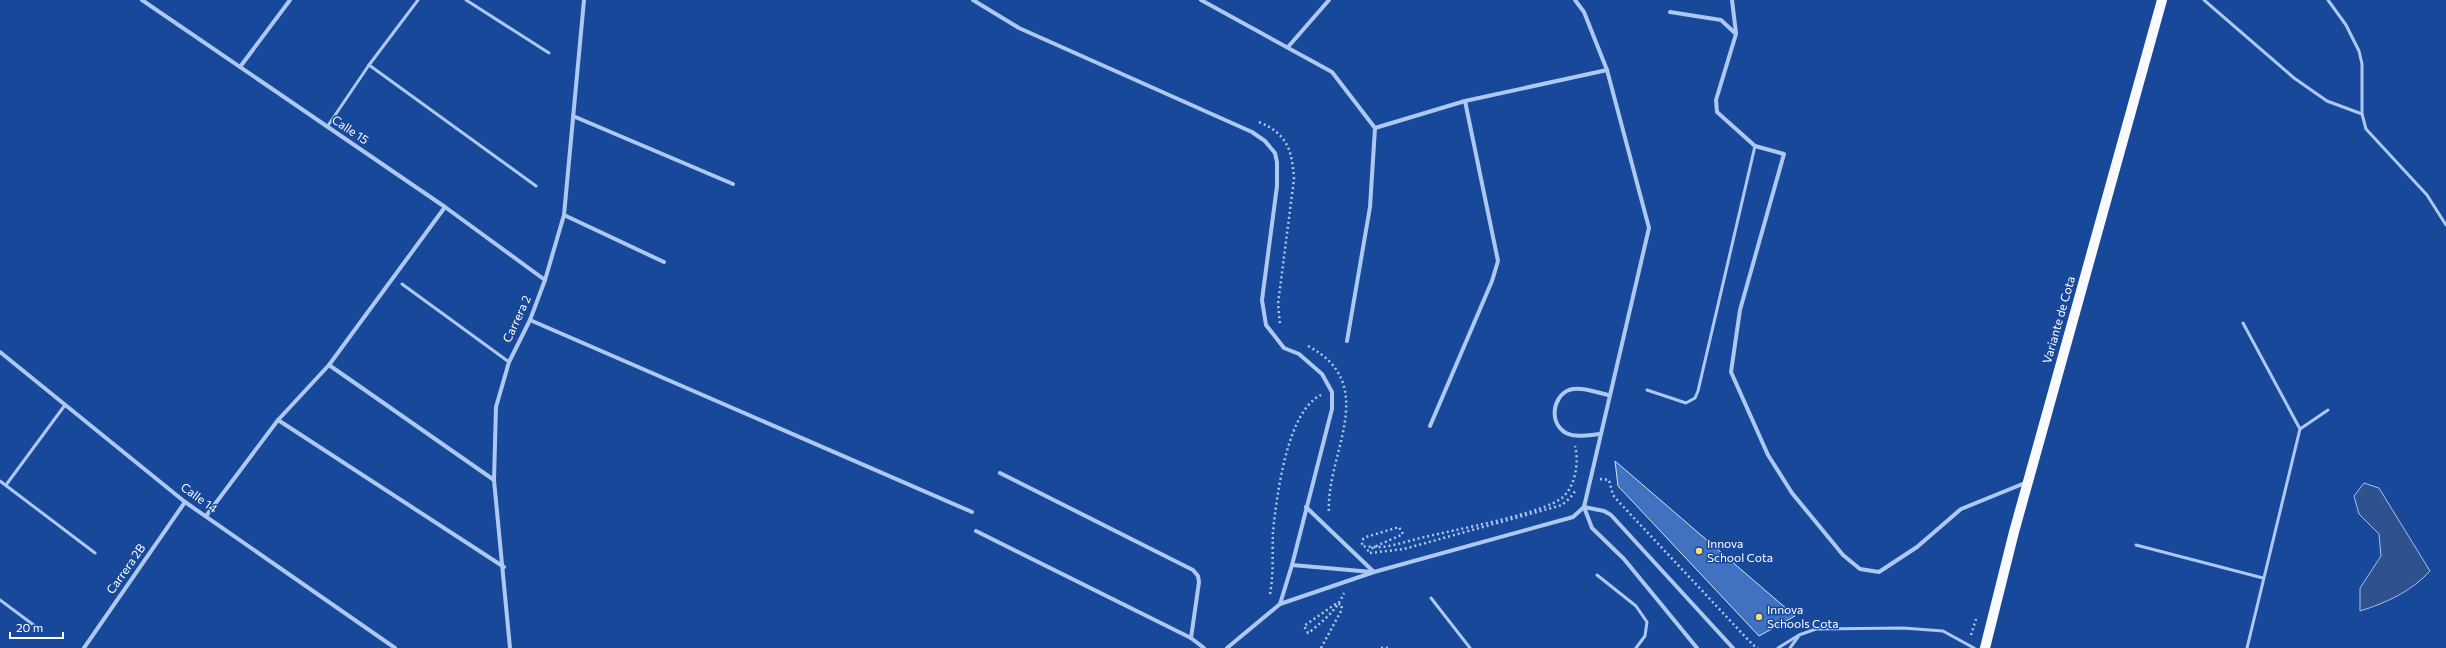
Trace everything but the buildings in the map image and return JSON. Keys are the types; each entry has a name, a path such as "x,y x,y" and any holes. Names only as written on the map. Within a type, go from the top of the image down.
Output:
{"main road":[{"name":"Variante de Cota","path":"1985,648 2028,482 2162,0"}],"street":[{"name":"Calle 15","path":"142,0 445,207 545,280"},
{"path":"240,67 290,0"},
{"name":"Carrera 2","path":"510,648 504,567 494,480 496,407 508,362 530,320 545,280 564,215 584,0"},
{"path":"973,0 1019,28 1252,132 1265,141 1275,153 1277,162 1277,186 1262,300 1266,325 1284,348 1299,354 1322,374 1332,392 1332,409 1326,437 1280,604"},
{"path":"1200,0 1332,72 1375,128 1370,207 1347,341"},
{"path":"1288,47 1329,0"},
{"path":"1575,0 1584,12 1607,70 1649,228 1589,479 1584,507 1592,528 1624,559 1697,648"},
{"path":"1732,0 1736,34 1716,100 1717,112 1755,146 1784,154 1740,310 1731,372 1768,455 1792,493 1814,517 1843,555 1860,569 1879,572 1918,547 1961,509 2028,482"},
{"path":"1670,12 1721,20 1736,34"},
{"path":"1375,128 1465,101 1607,70"},
{"path":"1430,426 1492,281 1498,261 1465,101"},
{"path":"573,116 733,184"},
{"path":"206,516 278,420 329,365 445,207"},
{"path":"564,215 664,262"},
{"path":"530,320 972,512"},
{"name":"Calle 14","path":"0,352 185,502 395,648"},
{"path":"329,365 494,480"},
{"path":"1600,434 1579,436 1566,433 1556,423 1554,410 1559,397 1570,390 1583,389 1609,395"},
{"path":"278,420 504,567"},
{"path":"1000,473 1193,570 1198,576 1199,582 1191,638"},
{"name":"Carrera 2B","path":"84,648 185,502"},
{"path":"1306,507 1374,572"},
{"path":"1228,648 1280,604 1374,572 1573,517 1584,507"},
{"path":"1584,507 1604,511 1611,515 1734,648"},
{"path":"976,531 1191,638 1204,648"},
{"path":"1292,564 1374,572"}],"lane":[{"path":"327,127 369,65 418,0"},
{"path":"466,0 549,53"},
{"path":"2204,0 2294,78 2327,101 2362,114"},
{"path":"2328,0 2346,25 2359,51 2362,64 2362,114 2366,129 2426,195 2446,225"},
{"path":"369,65 536,186"},
{"path":"1647,390 1686,404 1695,398 1698,391 1755,146"},
{"path":"402,284 508,362"},
{"path":"2243,323 2300,428 2247,648"},
{"path":"6,485 66,404"},
{"path":"2300,428 2328,410"},
{"path":"0,481 95,553"},
{"path":"2136,545 2263,578"},
{"path":"1597,575 1636,606 1647,622 1645,636 1636,648"},
{"path":"1431,598 1470,648"},
{"path":"0,600 39,629"},
{"path":"1778,648 1799,635 1816,629 1922,629 1943,631 1974,648"},
{"path":"1790,648 1799,635"}],"path":[{"path":"1255,120 1275,129 1289,147 1293,162 1294,179 1278,304 1280,324 1282,328"},
{"path":"1301,343 1313,349 1334,367 1343,383 1348,404 1344,432 1334,463 1328,501 1329,514"},
{"path":"1270,596 1273,530 1292,433 1311,400 1332,392"},
{"path":"1362,554 1372,548 1379,546 1392,540 1402,534 1399,527 1366,537 1362,540 1362,546 1368,547 1373,547 1378,547 1384,547 1423,537 1462,530 1545,506 1563,497 1575,475 1578,459 1575,445 1566,433"},
{"path":"1359,550 1375,553 1404,549 1562,504 1570,498 1576,490 1579,478 1609,480 1613,495 1618,501 1753,645 1758,648"},
{"path":"1321,648 1342,611 1342,605 1337,603 1304,626 1308,633 1332,613 1336,609 1340,603 1346,590"},
{"path":"1380,648 1391,648"}],"water":[{"path":"2364,483 2379,488 2430,571 2415,585 2398,596 2360,611 2360,588 2381,556 2379,534 2359,514 2354,496"}],"place":[{"name":"Innova School Cota","path":"1699,551"},
{"name":"Innova Schools Cota","path":"1759,617"}]}
